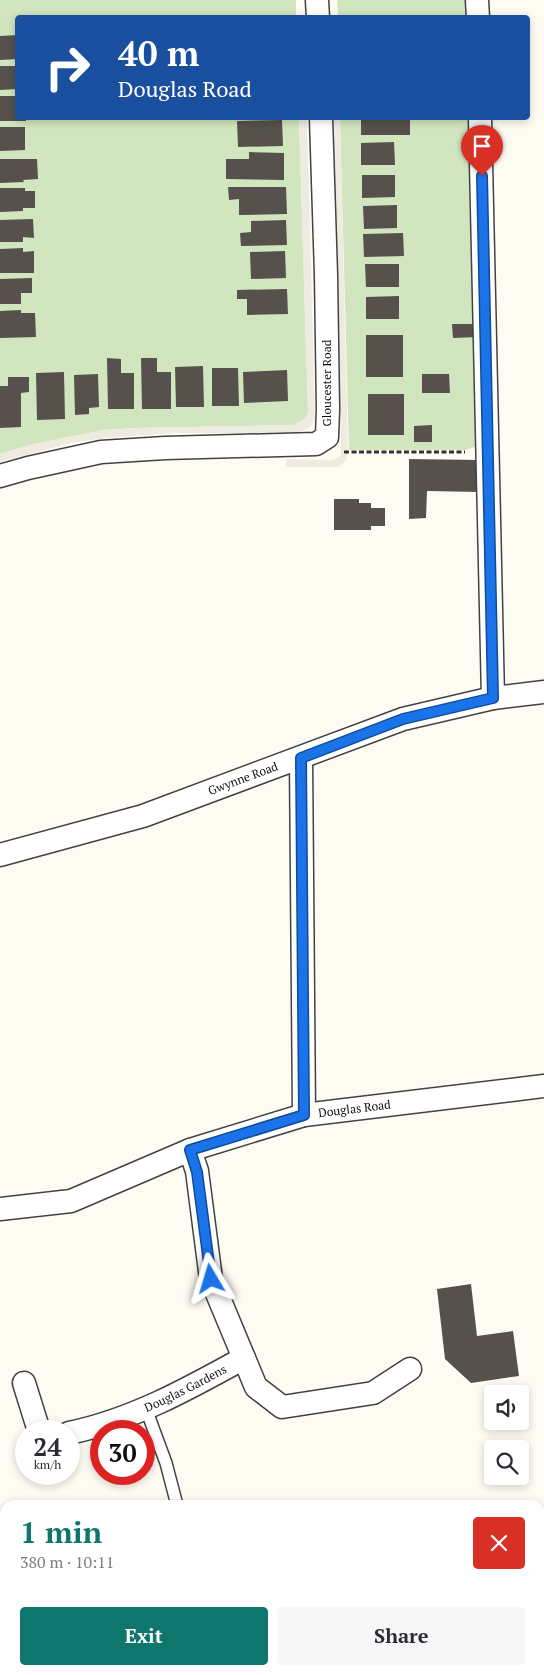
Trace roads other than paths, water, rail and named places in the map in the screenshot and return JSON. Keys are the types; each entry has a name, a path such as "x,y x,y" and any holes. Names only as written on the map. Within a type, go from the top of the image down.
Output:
{"street":[{"path":"317,0 318,15"},
{"path":"477,0 478,15"},
{"name":"Gloucester Road","path":"0,476 101,452 166,448 316,444 327,437 326,284 321,120"},
{"path":"480,120 493,698"},
{"name":"Gwynne Road","path":"0,855 143,816 403,719 493,698 544,692"},
{"path":"301,758 304,1115"},
{"name":"Douglas Road","path":"0,1209 71,1201 190,1150 304,1115 544,1086"},
{"path":"190,1150 197,1172 211,1279 256,1387 282,1407 373,1393 410,1369"},
{"name":"Douglas Gardens","path":"80,1431 130,1415 180,1393 244,1358"},
{"path":"24,1383 36,1420"}],"lane":[{"path":"149,1417 166,1463 176,1500"}]}
